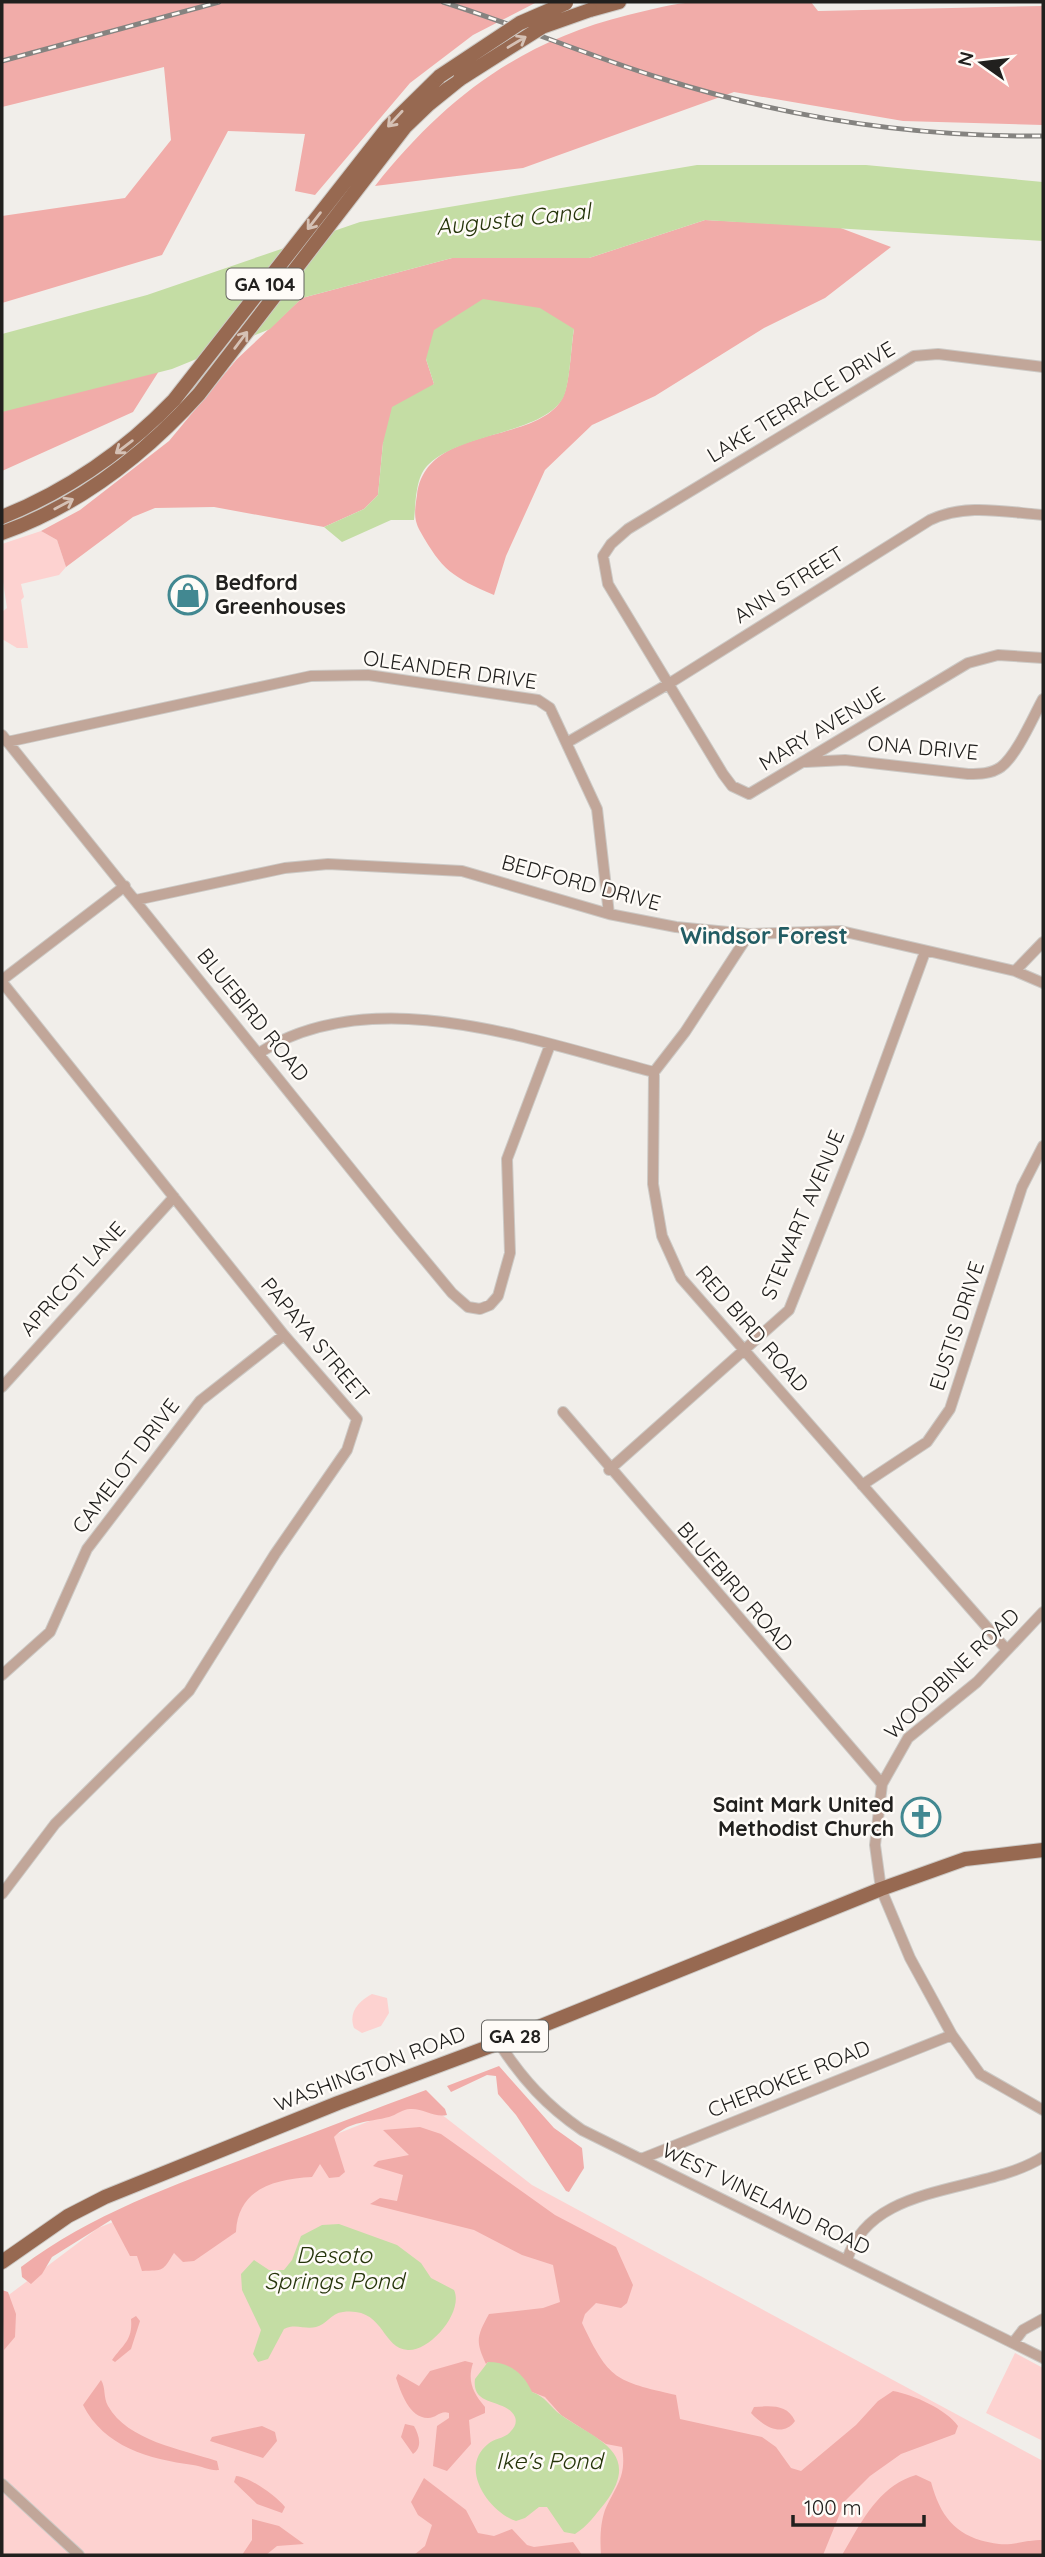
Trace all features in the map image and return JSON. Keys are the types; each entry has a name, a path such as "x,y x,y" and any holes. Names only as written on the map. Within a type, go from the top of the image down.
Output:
{"main road":[{"name":"GA 104","path":"2,517 61,489 102,465 139,436 174,400 388,127 440,76 520,23 568,2"},
{"name":"GA 104","path":"2,533 73,499 145,450 199,394 379,159 429,103 460,79 541,27 590,9 619,2"},
{"name":"WASHINGTON ROAD","path":"2,2262 49,2228 105,2197 499,2043 881,1889 965,1859 1043,1850"}],"street":[{"name":"LAKE TERRACE DRIVE","path":"670,683 608,584 603,556 611,544 628,529 914,356 938,354 1043,367"},
{"name":"ANN STREET","path":"568,742 670,683 930,520 951,510 968,509 1043,515"},
{"name":"MARY AVENUE","path":"670,683 732,786 749,794 968,663 998,655 1043,658"},
{"name":"OLEANDER DRIVE","path":"5,739 311,676 368,675 538,700 550,708 597,809 609,914"},
{"name":"ONA DRIVE","path":"803,762 845,760 968,774 985,773 999,768 1008,759 1043,699"},
{"name":"BLUEBIRD ROAD","path":"5,739 452,1293 468,1307 480,1309 490,1305 498,1296 506,1274 510,1253 507,1159 550,1045"},
{"name":"BEDFORD DRIVE","path":"136,900 285,867 328,864 403,866 462,871 609,914 676,927 748,934 841,931 1015,971"},
{"path":"2,981 125,886"},
{"path":"259,1053 304,1030 339,1022 409,1019 451,1023 654,1072 685,1032 748,934"},
{"path":"1043,942 1015,971 1043,983"},
{"name":"STEWART AVENUE","path":"609,1470 789,1310 859,1133 925,952"},
{"name":"PAPAYA STREET","path":"2,981 284,1335 357,1419 347,1450 275,1555 189,1691 55,1824 2,1894"},
{"name":"RED BIRD ROAD","path":"654,1072 653,1184 662,1236 681,1278 1007,1650"},
{"name":"EUSTIS DRIVE","path":"862,1485 927,1442 950,1409 1022,1187 1043,1146"},
{"name":"APRICOT LANE","path":"2,1387 174,1197"},
{"name":"CAMELOT DRIVE","path":"3,1672 31,1652 50,1632 87,1549 200,1401 284,1335"},
{"name":"BLUEBIRD ROAD","path":"563,1412 609,1470 882,1784"},
{"name":"WOODBINE ROAD","path":"1043,1612 977,1682 908,1738 882,1784 874,1845 881,1889 910,1958 952,2035 980,2074 1043,2110"},
{"name":"CHEROKEE ROAD","path":"641,2159 952,2035"},
{"name":"WEST VINELAND ROAD","path":"499,2043 517,2071 552,2110 601,2141 1043,2358"},
{"path":"847,2260 852,2241 880,2213 908,2201 990,2180 1043,2157"},
{"path":"1013,2343 1023,2330 1043,2319"},
{"path":"2,2484 79,2555"}],"shaded area":[{"path":"2,2 537,2 473,35 410,83 315,195 295,191 305,134 228,131 162,255 2,303 2,216 125,198 171,140 164,67 2,107"},
{"path":"696,2 811,2 818,11 1043,6 1043,125 903,121 734,92 523,168 375,186 428,126 486,78 518,58 589,27 662,7"},
{"path":"705,220 838,227 891,247 825,298 764,328 655,396 592,425 545,470 506,556 494,595 458,577 435,555 416,522 417,495 425,472 440,456 461,445 531,423 550,412 565,391 574,329 426,359 434,384 383,443 378,495 364,509 324,527 214,507 155,508 133,517 66,567 57,540 41,531 80,510 169,441 237,359 302,298 452,258 589,258"},
{"path":"159,371 133,412 2,471 2,411"},
{"path":"41,531 57,540 66,567 59,575 21,584 28,648 17,648 2,639 2,612 7,608 2,575 2,544"},
{"path":"372,1994 387,1998 389,2013 381,2026 362,2033 354,2028 352,2017 359,2004"},
{"path":"499,2066 554,2128 582,2148 584,2168 569,2192 516,2115 498,2094 496,2076 487,2075 451,2092 447,2086"},
{"path":"426,2090 445,2109 447,2115 407,2109 389,2117 346,2128 334,2137 345,2172 339,2177 329,2178 320,2164 312,2177 284,2180 260,2189 243,2206 236,2232 194,2261 183,2262 174,2253 162,2269 142,2271 137,2256 130,2256 111,2220 52,2257 42,2274 31,2284 22,2277 21,2267 49,2247 108,2214 203,2174"},
{"path":"423,2100 532,2185 1043,2461 1043,2555 2,2555 2,2300 98,2228"},
{"path":"420,2127 441,2134 555,2215 616,2247 633,2285 627,2303 621,2308 596,2303 585,2314 582,2323 600,2356 616,2375 639,2386 676,2395 680,2419 762,2437 776,2447 791,2468 801,2471 856,2425 878,2401 893,2391 920,2399 946,2414 958,2426 955,2434 901,2454 870,2476 845,2501 823,2555 601,2555 602,2521 622,2474 622,2447 606,2444 561,2415 545,2397 532,2392 488,2362 486,2364 479,2344 480,2333 489,2314 543,2308 560,2302 553,2265 522,2255 474,2230 370,2204 380,2198 397,2201 403,2175 373,2166 378,2161 409,2155 383,2130"},
{"path":"2,2290 8,2292 16,2314 15,2337 4,2350"},
{"path":"136,2316 140,2321 131,2349 115,2362 112,2360 126,2342 131,2319"},
{"path":"1015,2353 1043,2368 1043,2441 986,2413"},
{"path":"465,2361 473,2363 472,2386 485,2407 485,2413 469,2420 471,2444 447,2471 433,2466 437,2426 449,2418 449,2413 428,2418 416,2414 407,2403 396,2378 398,2374 419,2386 430,2371"},
{"path":"101,2380 108,2406 128,2428 172,2448 217,2461 219,2470 160,2459 115,2441 92,2419 83,2405"},
{"path":"754,2407 783,2409 792,2415 795,2421 784,2429 772,2428 751,2413"},
{"path":"405,2424 414,2426 419,2437 418,2448 413,2454 401,2437"},
{"path":"262,2426 275,2432 277,2441 263,2458 210,2441 212,2437"},
{"path":"916,2475 931,2482 946,2517 962,2532 999,2544 1043,2540 1043,2555 842,2555 881,2497 903,2480"},
{"path":"236,2476 255,2483 276,2498 285,2507 282,2513 257,2504 234,2482"},
{"path":"424,2478 466,2510 478,2533 494,2536 512,2529 527,2545 534,2547 573,2542 582,2555 414,2555 425,2546 432,2525 418,2515 411,2502"},
{"path":"252,2519 279,2526 304,2544 277,2546 266,2555 242,2555 252,2540"}],"water":[{"name":"Augusta Canal","path":"697,165 866,165 1043,182 1043,241 705,220 589,258 452,258 302,298 270,329 172,369 2,412 2,334 147,295 360,222"},
{"path":"483,299 540,308 574,329 569,375 563,398 553,410 538,419 461,445 429,464 421,475 414,520 391,520 342,542 324,527 364,509 378,495 383,443 392,407 434,384 426,359 434,330"},
{"name":"Desoto Springs Pond","path":"339,2224 397,2245 421,2263 431,2278 454,2290 456,2299 450,2318 426,2344 408,2350 392,2343 367,2316 357,2312 343,2312 316,2327 284,2329 268,2359 258,2362 253,2354 261,2330 242,2290 241,2274 254,2260 269,2270 284,2270 292,2260 301,2236 322,2225"},
{"name":"Ike's Pond","path":"488,2362 503,2364 515,2370 532,2392 600,2440 617,2459 619,2471 615,2486 595,2516 575,2534 564,2532 547,2507 539,2507 525,2518 516,2521 496,2509 481,2488 476,2465 479,2454 490,2442 509,2434 516,2421 511,2411 484,2399 475,2388 475,2379"}],"railway":[{"path":"2,61 219,2"},
{"path":"443,2 633,69 754,104 801,114 898,128 946,133 1043,136"}],"place":[{"name":"Bedford Greenhouses","path":"188,595"},
{"name":"Saint Mark United Methodist Church","path":"921,1817"}],"district":[{"name":"Windsor Forest","path":"764,936"}]}
